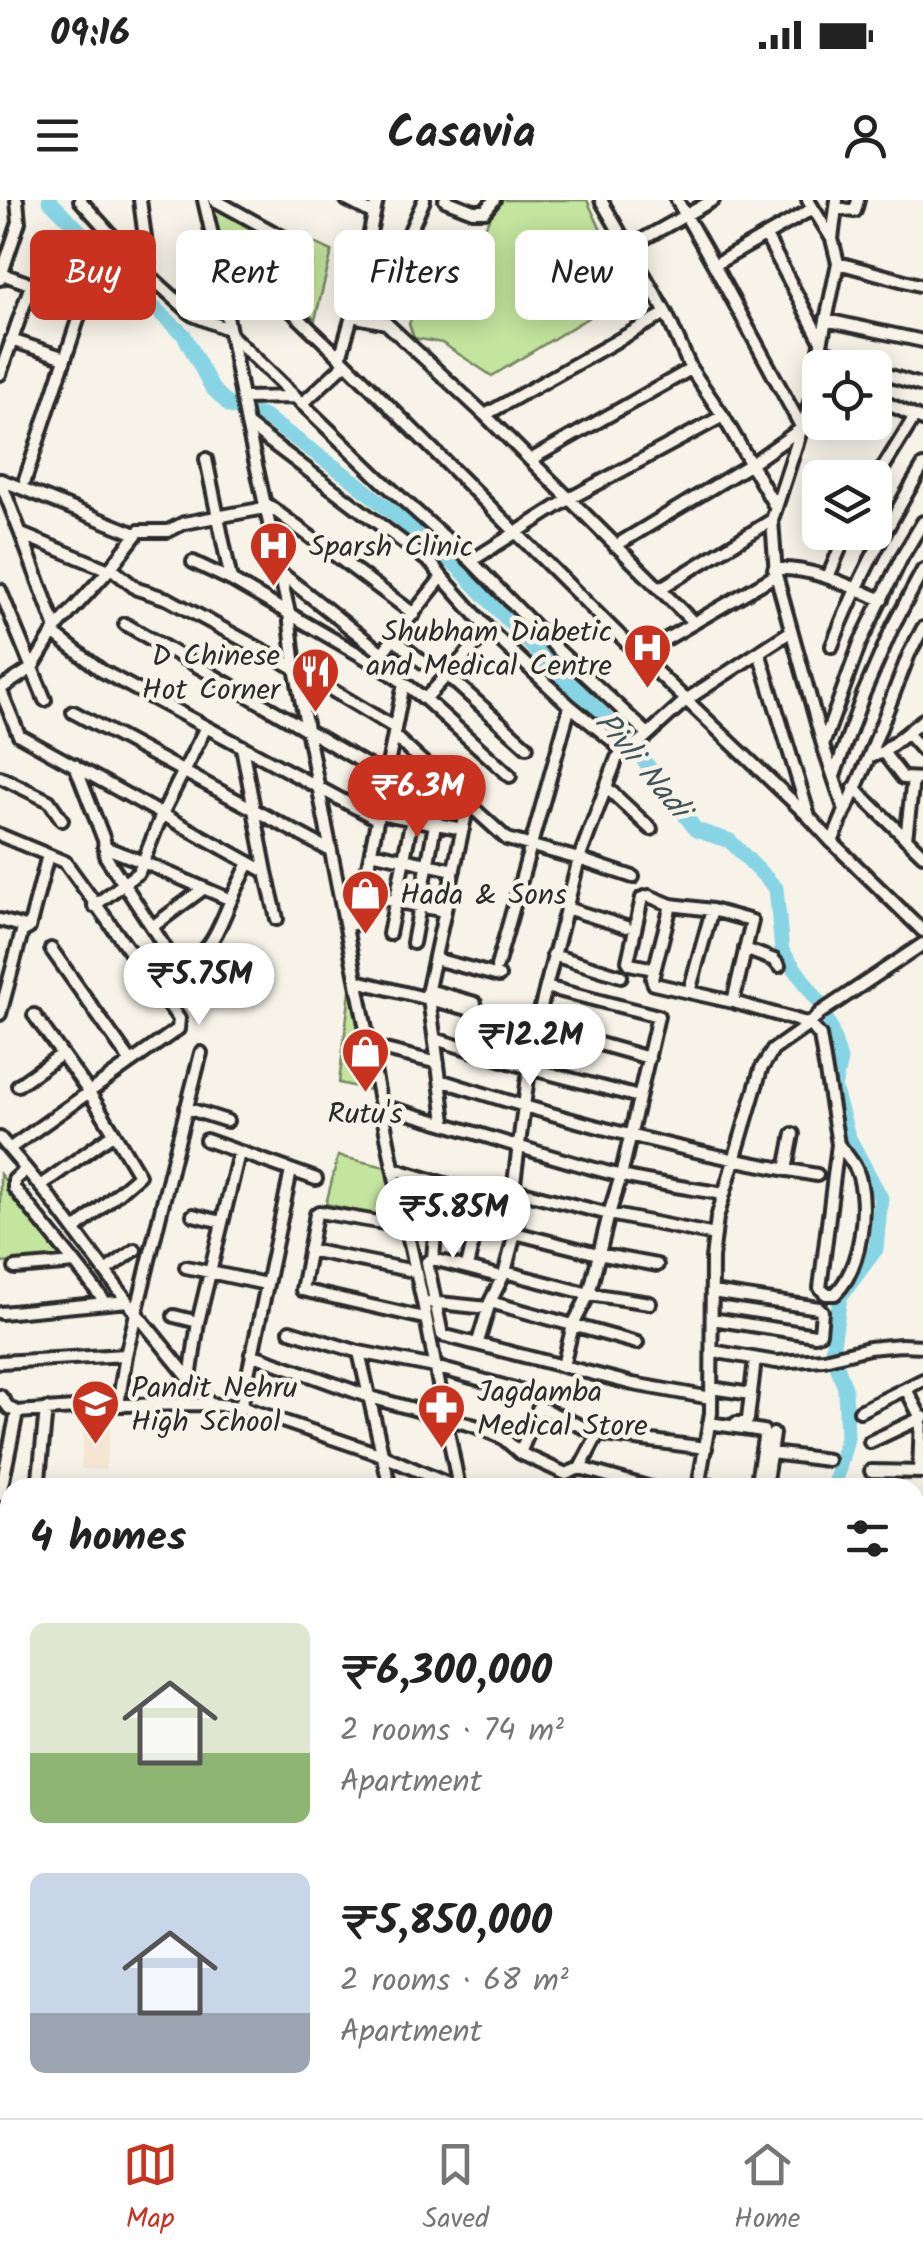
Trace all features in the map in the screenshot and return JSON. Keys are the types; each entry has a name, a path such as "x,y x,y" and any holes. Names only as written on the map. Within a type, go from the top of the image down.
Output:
{"street":[{"path":"80,200 107,230"},
{"path":"140,200 144,230"},
{"path":"204,200 211,230"},
{"path":"215,200 269,230"},
{"path":"347,200 378,203 372,230"},
{"path":"411,230 424,200"},
{"path":"445,200 473,211 485,211 494,200"},
{"path":"600,200 619,230"},
{"path":"676,200 802,428 772,520 775,572 823,745 846,811"},
{"path":"648,236 714,200"},
{"path":"832,239 836,204 854,210 858,200"},
{"path":"18,204 19,222 5,251 1,276 30,284"},
{"path":"714,266 766,236 810,204 832,239 838,263 821,350"},
{"path":"766,236 821,346 829,350"},
{"path":"838,263 923,286"},
{"path":"648,281 691,369 776,508"},
{"path":"156,282 193,315 229,331 471,561 645,737"},
{"path":"0,374 30,286"},
{"path":"485,415 666,313"},
{"path":"26,480 78,320"},
{"path":"227,320 289,613 295,668 414,1268 442,1334 632,1384 751,1394"},
{"path":"300,320 923,931"},
{"path":"243,402 299,400 343,361 351,320"},
{"path":"371,320 386,323 485,415 694,623"},
{"path":"826,320 923,342"},
{"path":"11,340 59,356"},
{"path":"530,460 691,369"},
{"path":"892,376 923,386"},
{"path":"890,460 919,418 892,406"},
{"path":"471,561 569,499 723,416"},
{"path":"247,421 432,564 488,630 570,706 626,750"},
{"path":"615,546 751,464 802,428"},
{"path":"206,459 231,580"},
{"path":"832,646 888,524 923,466"},
{"path":"1,480 136,534"},
{"path":"1,480 55,631 95,665 319,790 378,816 463,829"},
{"path":"266,872 19,736 3,708 0,689 32,668 55,631 136,534 172,530 184,523 265,506 414,614"},
{"path":"661,588 772,520"},
{"path":"823,745 860,643 923,522"},
{"path":"21,534 110,569 137,589 168,598 295,668 394,732 507,840 633,877"},
{"path":"828,577 839,550"},
{"path":"193,562 289,613 404,683 510,776"},
{"path":"639,655 775,572 803,570 882,600"},
{"path":"834,777 892,626 923,570"},
{"path":"280,572 382,654"},
{"path":"380,668 382,654 442,577"},
{"path":"0,590 46,700"},
{"path":"125,624 386,776"},
{"path":"832,842 923,628"},
{"path":"425,699 488,630"},
{"path":"478,1342 515,1233 520,1203 514,1182 518,1148 536,1026 553,954 579,859 617,758 686,700 790,632"},
{"path":"394,639 424,664"},
{"path":"759,652 810,817"},
{"path":"447,676 527,747"},
{"path":"346,926 357,923 404,683"},
{"path":"434,958 498,971 570,706"},
{"path":"73,712 331,851"},
{"path":"870,757 884,752 923,720"},
{"path":"94,906 139,872 162,814 206,727"},
{"path":"907,732 923,751"},
{"path":"242,747 277,919"},
{"path":"884,752 904,778 918,779 906,839"},
{"path":"388,934 423,762"},
{"path":"75,765 104,840 106,857 177,967"},
{"path":"0,777 49,801 62,820"},
{"path":"413,943 444,781"},
{"path":"606,788 651,829"},
{"path":"854,788 923,854"},
{"path":"446,1122 428,995 468,804"},
{"path":"0,835 55,858 180,1024 9,1148"},
{"path":"104,846 231,900"},
{"path":"371,852 454,870"},
{"path":"0,1014 5,978 55,858"},
{"path":"154,985 206,951 249,863"},
{"path":"152,926 202,889"},
{"path":"363,894 445,911"},
{"path":"654,969 630,964 628,960 642,898 649,896 671,905 712,910 752,921 733,1002"},
{"path":"671,905 654,969 654,984 810,1024 820,1036 838,1144 820,1288 826,1294 835,1294 843,1287 861,1233 862,1185 855,1166 838,1144"},
{"path":"566,908 626,927"},
{"path":"689,992 712,910"},
{"path":"0,920 29,928"},
{"path":"700,1478 710,1421 715,1234 761,1070 773,1050 923,944"},
{"path":"51,948 131,1062"},
{"path":"745,950 774,960 779,966"},
{"path":"553,954 621,976"},
{"path":"356,981 492,1008"},
{"path":"546,987 658,1016 589,1294 573,1325 563,1366"},
{"path":"428,995 649,1058"},
{"path":"34,1015 89,1092 138,1176 75,1230"},
{"path":"435,1039 638,1097"},
{"path":"370,1046 438,1064"},
{"path":"18,1085 62,1054"},
{"path":"118,1405 126,1355 202,1054"},
{"path":"440,1080 628,1135 736,1161 817,1175"},
{"path":"381,1106 621,1176 724,1194"},
{"path":"186,1108 227,1120"},
{"path":"40,1186 114,1134"},
{"path":"786,1170 793,1134"},
{"path":"0,1138 210,1404"},
{"path":"206,1140 316,1179"},
{"path":"190,1378 198,1322 239,1153"},
{"path":"394,1169 509,1200 522,1192 608,1214 715,1234"},
{"path":"26,1170 14,1180 14,1188 106,1303"},
{"path":"240,1407 291,1171"},
{"path":"448,1186 430,1261 429,1302 424,1318 456,1478"},
{"path":"467,1267 484,1194"},
{"path":"406,1227 322,1211 316,1214 302,1286 304,1291 424,1318"},
{"path":"193,1215 222,1222"},
{"path":"515,1233 657,1265"},
{"path":"105,1271 135,1250"},
{"path":"309,1250 414,1268 430,1261 650,1303"},
{"path":"15,1268 75,1263"},
{"path":"186,1266 266,1284"},
{"path":"712,1292 822,1311 820,1333 816,1335 712,1319"},
{"path":"1,1313 128,1301"},
{"path":"429,1302 489,1305 637,1342"},
{"path":"174,1316 198,1322"},
{"path":"290,1331 540,1397 520,1453"},
{"path":"712,1352 776,1362 824,1359 901,1345 923,1346"},
{"path":"360,1352 388,1478"},
{"path":"251,1354 370,1397 503,1438 520,1453 566,1474 580,1468 616,1478"},
{"path":"0,1362 126,1355"},
{"path":"710,1421 746,1423 755,1359"},
{"path":"860,1411 923,1380"},
{"path":"870,1470 921,1472 922,1418 906,1389"},
{"path":"0,1396 9,1410 2,1478"},
{"path":"9,1410 118,1405 240,1407 382,1455 435,1478"},
{"path":"539,1407 598,1434 706,1448"},
{"path":"39,1478 46,1409"},
{"path":"870,1442 922,1418"},
{"path":"710,1421 762,1431 758,1478"},
{"path":"580,1468 598,1434"},
{"path":"767,1478 773,1434"},
{"path":"771,1454 828,1460"}],"shaded area":[{"name":"Pandit Nehru High School","path":"85,1419 111,1423 105,1470 81,1469"}],"green space":[{"path":"212,200 221,200 286,230 217,230"},
{"path":"498,200 587,200 601,230 515,230 515,320 584,320 492,376 442,343 414,338 409,324 410,320 495,320 495,230 484,230"},
{"path":"314,243 332,251 314,319"},
{"path":"352,974 375,1091 339,1083"},
{"path":"338,1156 390,1168 401,1221 326,1204"},
{"path":"0,1174 67,1259 0,1263"}],"waterway":[{"name":"Pivli Nadi","path":"49,200 184,335 212,388 230,406 265,417 353,480 459,568 544,659 626,737 696,830 730,841 776,888 782,951 819,1002 830,1027 840,1060 834,1087 848,1136 881,1198 876,1249 840,1297 832,1352 845,1388 847,1438 837,1478"}],"place":[{"name":"Sparsh Clinic","path":"274,588"},
{"name":"Shubham Diabetic and Medical Centre","path":"647,690"},
{"name":"D Chinese Hot Corner","path":"315,714"},
{"name":"Hada & Sons","path":"365,936"},
{"name":"Rutu's","path":"365,1094"},
{"name":"Pandit Nehru High School","path":"96,1446"},
{"name":"Jagdamba Medical Store","path":"442,1450"}]}
